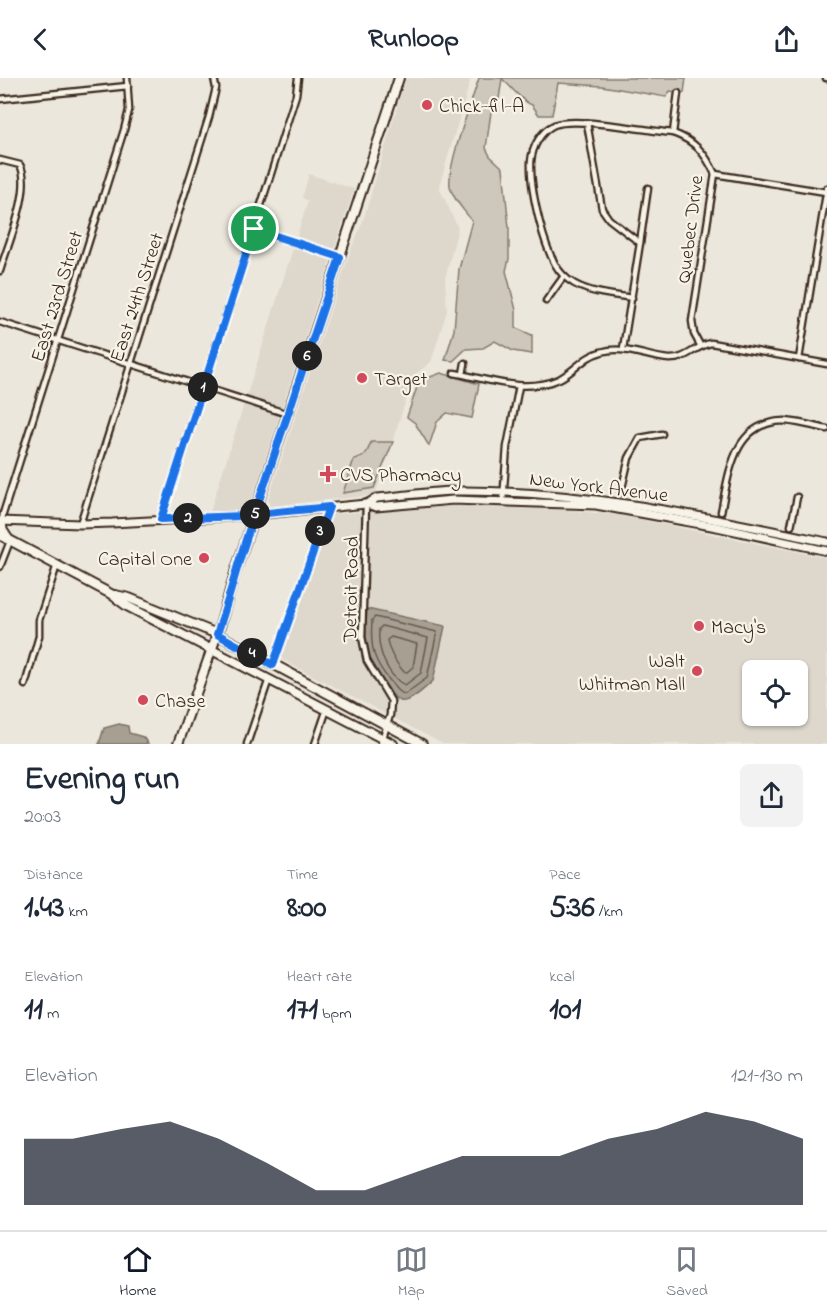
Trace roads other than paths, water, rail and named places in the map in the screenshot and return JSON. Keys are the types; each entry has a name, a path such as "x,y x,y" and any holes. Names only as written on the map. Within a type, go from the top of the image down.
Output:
{"main road":[{"path":"178,744 217,634 399,78"},
{"path":"0,536 111,594 128,606 212,648 381,741 393,744"},
{"path":"111,594 129,598 217,634 422,744"}],"street":[{"name":"East 23rd Street","path":"1,521 124,130 129,110 127,78"},
{"name":"East 24th Street","path":"80,524 213,102 216,88 214,78"},
{"path":"161,519 296,95 298,78"},
{"path":"0,99 128,86"},
{"path":"673,134 678,93"},
{"name":"Quebec Drive","path":"564,276 551,258 543,238 531,162 538,140 545,130 565,122 587,123 673,134 685,138 706,155 715,174 692,321 694,334 700,345"},
{"path":"587,123 602,209 609,219 640,243"},
{"path":"0,160 20,165 23,174 21,201 0,271"},
{"path":"715,174 827,190 824,227 800,358"},
{"path":"623,349 648,188"},
{"path":"254,229 340,257"},
{"path":"546,301 564,276 587,289 632,298"},
{"path":"0,322 288,414"},
{"path":"454,373 519,386 536,385 559,379 589,356 600,352 623,349 670,359 682,357 700,345 723,344 827,364"},
{"path":"463,374 465,363"},
{"path":"503,501 507,447 519,386"},
{"path":"721,512 732,460 738,447 747,437 769,423 783,421 827,429"},
{"path":"621,492 629,458 640,438 662,434"},
{"name":"New York Avenue","path":"366,504 377,498 457,491 504,492 596,500 719,519 827,542"},
{"path":"791,526 798,497"},
{"name":"New York Avenue","path":"1,521 80,524 255,514 366,504 376,507 453,500 503,501 596,505 717,527 827,551"},
{"name":"Detroit Road","path":"366,504 362,637 367,661 391,701 391,711 381,741"},
{"path":"273,665 329,507"},
{"path":"0,567 10,541 3,530 1,521"},
{"path":"25,685 39,636 39,620 57,566"},
{"path":"247,744 269,679"},
{"path":"315,744 327,710"}],"water":[{"path":"367,609 445,626 433,681 409,700 401,701 395,698 370,660 366,642"},
{"path":"119,724 128,726 129,733 143,737 148,744 99,744 104,728"}],"place":[{"name":"Chick-fil-A","path":"427,105"},
{"name":"Target","path":"362,378"},
{"name":"CVS Pharmacy","path":"328,474"},
{"name":"Capital One","path":"204,558"},
{"name":"Macy's","path":"699,626"},
{"name":"Walt Whitman Mall","path":"697,671"},
{"name":"Chase","path":"143,700"}]}
